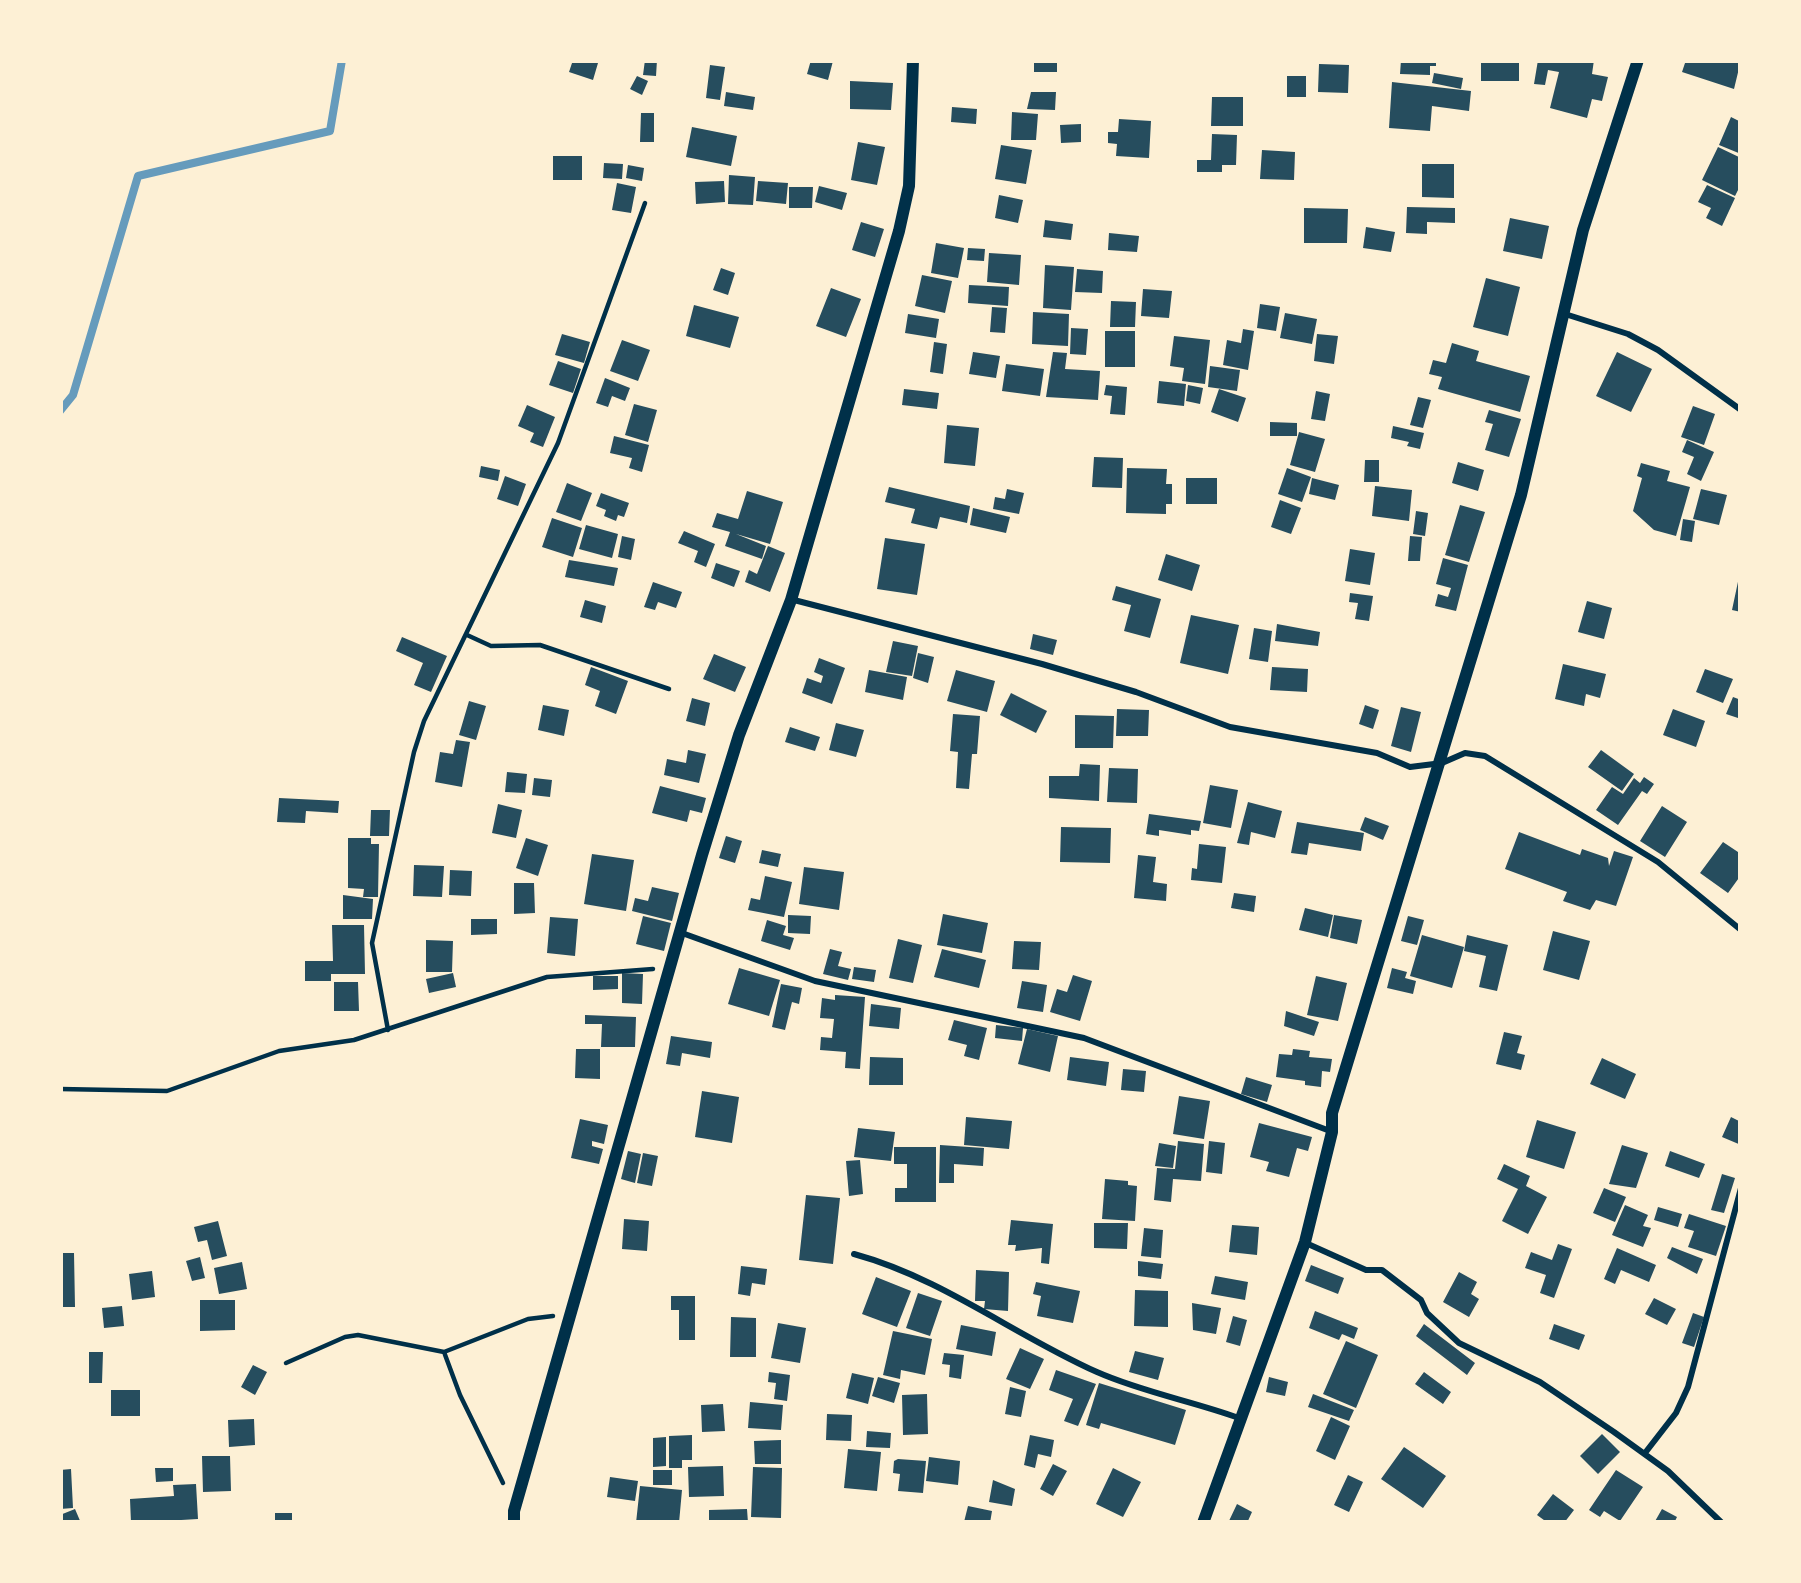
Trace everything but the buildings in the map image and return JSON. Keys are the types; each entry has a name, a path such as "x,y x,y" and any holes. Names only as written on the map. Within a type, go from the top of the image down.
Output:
{"street":[{"path":"514,1517 568,1316 739,735 791,599 904,208 913,60"},
{"path":"1203,1523 1305,1242 1332,1132 1332,1112 1521,495 1583,230 1638,60"}],"lane":[{"path":"1564,314 1628,334 1658,350 1741,410"},
{"path":"791,599 1042,664 1136,692 1230,728 1377,753 1410,767 1442,763 1465,753 1485,756 1658,862 1741,931"},
{"path":"682,933 814,981 1084,1038 1332,1132"},
{"path":"1645,1454 1688,1388 1741,1188"},
{"path":"1305,1242 1366,1270 1382,1270 1421,1300 1427,1313 1460,1343 1540,1382 1645,1454 1722,1523"},
{"path":"854,1254 896,1265 1098,1372 1238,1418"}],"path":[{"path":"388,1030 372,943 405,782 424,722 558,443 645,203"},
{"path":"467,635 491,646 540,645 669,688"},
{"path":"60,1089 167,1091 279,1052 355,1040 547,977 670,970"},
{"path":"286,1363 344,1337 358,1335 444,1352 528,1318 568,1316"},
{"path":"444,1352 514,1517"}],"waterway":[{"path":"60,411 73,395 138,176 330,131 342,60"}]}
